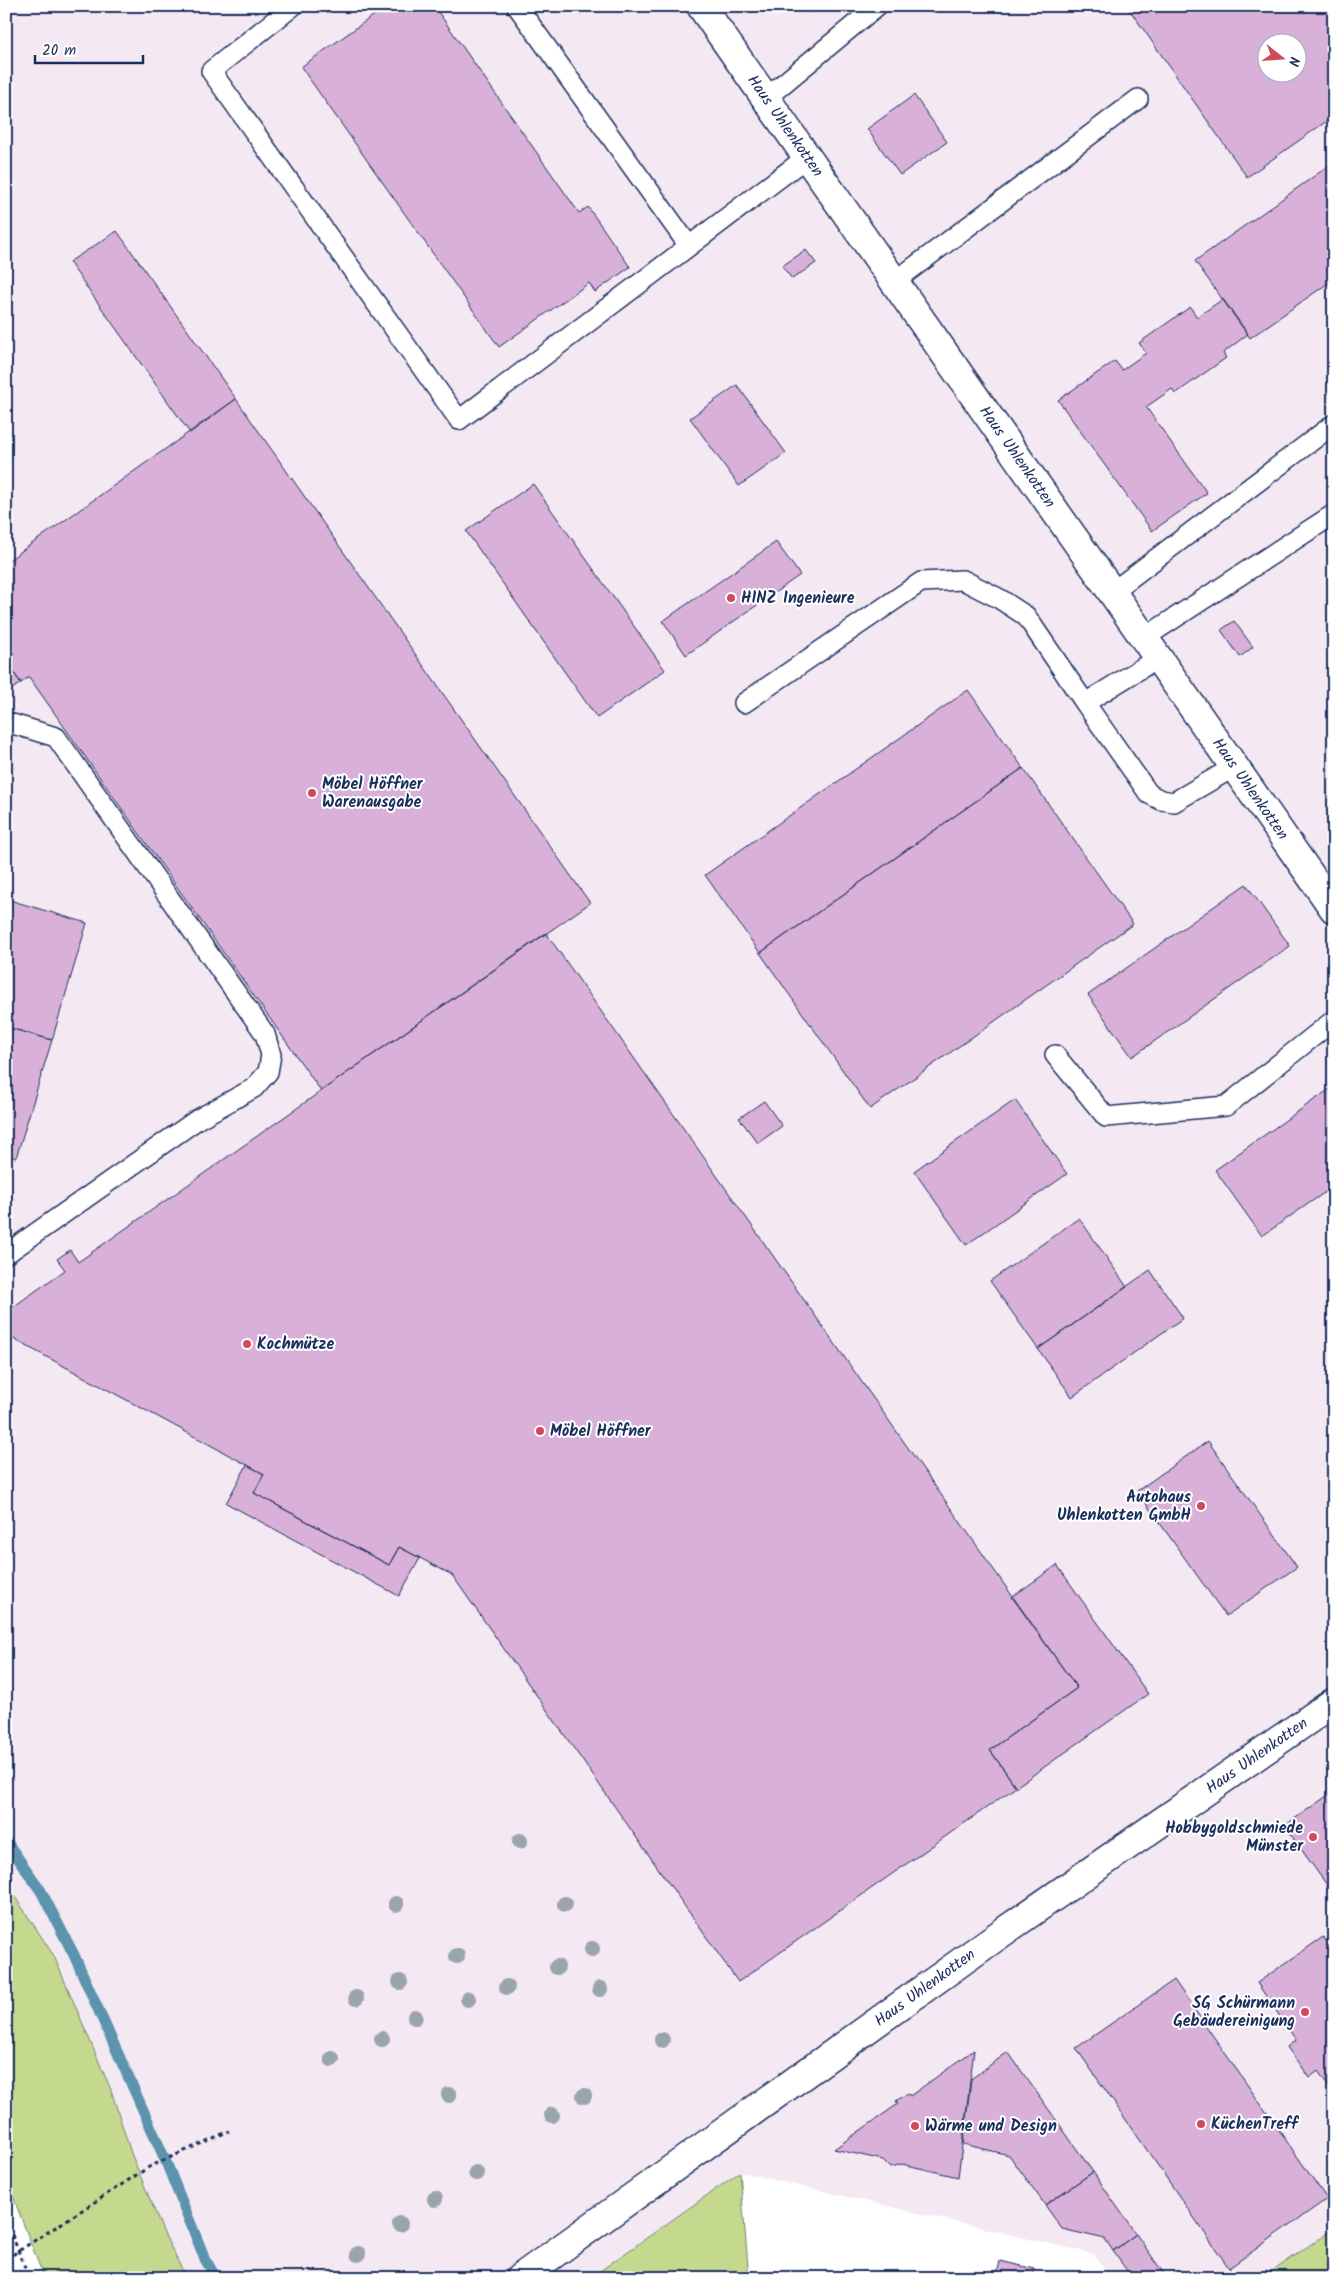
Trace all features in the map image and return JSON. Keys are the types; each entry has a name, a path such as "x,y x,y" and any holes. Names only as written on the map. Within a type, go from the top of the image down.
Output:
{"street":[{"name":"Haus Uhlenkotten","path":"701,6 1334,908"},
{"name":"Haus Uhlenkotten","path":"520,2278 994,1939 1334,1702"}],"lane":[{"path":"293,6 212,71 459,420 806,156"},
{"path":"517,6 689,246"},
{"path":"766,98 877,6"},
{"path":"894,282 1138,99"},
{"path":"1112,592 1334,424"},
{"path":"1085,702 1151,648 1334,514"},
{"path":"744,704 921,582 963,580 1000,599 1026,616 1149,794 1161,800 1174,802 1234,767"},
{"path":"6,722 56,737 265,1034 271,1055 268,1072 254,1088 198,1119 6,1254"},
{"path":"1054,1054 1106,1117 1226,1106 1334,1020"}],"path":[{"path":"6,2259 148,2167 229,2131"},
{"path":"6,2220 29,2278"}],"shaded area":[{"path":"6,6 1334,6 1334,2228 1263,2278 1111,2278 1094,2254 740,2172 590,2278 186,2278 163,2231 131,2153 111,2090 54,1956 6,1883"}],"green space":[{"path":"6,1883 54,1956 111,2090 131,2153 163,2231 186,2278 44,2278 6,2178"},
{"path":"740,2172 749,2278 590,2278"},
{"path":"1334,2228 1334,2278 1263,2278"}],"building":[{"path":"387,6 434,6 579,213 588,207 630,267 595,292 589,283 499,347 301,67"},
{"path":"808,6 823,6 813,13"},
{"path":"1127,6 1334,6 1334,116 1247,177"},
{"path":"914,95 947,142 900,175 867,129"},
{"path":"1334,162 1334,279 1250,338 1195,261"},
{"path":"117,231 236,399 190,433 69,262"},
{"path":"806,250 816,263 792,279 782,266"},
{"path":"1223,299 1248,334 1223,353 1226,358 1175,394 1172,389 1146,407 1207,493 1152,531 1058,400 1115,361 1122,370 1146,353 1139,343 1190,307 1197,317"},
{"path":"737,385 786,453 739,486 690,418"},
{"name":"Möbel Höffner Warenausgabe","path":"236,399 590,903 321,1091 29,677 21,683 6,662 14,654 6,644 6,562"},
{"path":"533,484 665,670 597,718 466,531"},
{"name":"HINZ Ingenieure","path":"776,542 800,575 686,655 663,621"},
{"path":"1234,621 1253,647 1240,657 1221,630"},
{"path":"6,644 14,654 6,660"},
{"path":"6,662 21,683 6,693"},
{"path":"968,690 1023,768 760,953 705,875"},
{"path":"1023,768 1133,924 870,1109 760,953"},
{"path":"1246,884 1290,946 1132,1057 1088,995"},
{"path":"6,899 87,923 52,1040 6,1027"},
{"name":"Möbel Höffner","path":"546,933 1077,1688 990,1750 1016,1787 738,1982 452,1575 399,1547 389,1565 254,1493 264,1474 6,1335 6,1312 65,1270 57,1259 70,1250 78,1262"},
{"path":"6,1027 52,1040 16,1158 6,1155"},
{"path":"1334,1086 1334,1186 1262,1236 1215,1170"},
{"path":"1015,1100 1067,1174 966,1245 914,1171"},
{"path":"764,1101 782,1126 758,1143 739,1118"},
{"path":"1079,1218 1127,1287 1038,1349 990,1281"},
{"path":"1150,1270 1183,1318 1072,1397 1038,1349"},
{"path":"1208,1441 1297,1567 1226,1616 1137,1491"},
{"path":"247,1465 264,1474 254,1493 389,1565 399,1547 420,1558 399,1596 226,1503"},
{"path":"1057,1565 1148,1694 1016,1787 990,1750 1077,1688 1012,1597"},
{"name":"Hobbygoldschmiede Münster","path":"1334,1791 1334,1895 1283,1824 1287,1824"},
{"name":"SG Schürmann Gebäudereinigung","path":"1323,1937 1334,1952 1334,2094 1318,2071 1309,2078 1287,2047 1296,2040 1257,1983"},
{"name":"KüchenTreff","path":"1174,1980 1327,2199 1229,2268 1076,2048"},
{"name":"Wärme und Design","path":"974,2050 958,2177 902,2164 890,2167 883,2160 834,2149 898,2104 896,2101 908,2093 910,2096"},
{"path":"1008,2052 1093,2172 1045,2205 1009,2155 963,2144 971,2079"},
{"path":"1093,2172 1136,2234 1113,2251 1105,2239 1062,2229 1045,2205"},
{"path":"1136,2234 1167,2278 1132,2278 1113,2251"},
{"path":"1000,2261 1035,2269 1033,2278 996,2278"}],"waterway":[{"path":"6,1841 41,1891 74,1955 164,2157 205,2259 216,2278"}],"place":[{"name":"HINZ Ingenieure","path":"731,598"},
{"name":"Möbel Höffner Warenausgabe","path":"312,793"},
{"name":"Kochmütze","path":"247,1344"},
{"name":"Möbel Höffner","path":"540,1431"},
{"name":"Autohaus Uhlenkotten GmbH","path":"1201,1506"},
{"name":"Hobbygoldschmiede Münster","path":"1313,1837"},
{"name":"SG Schürmann Gebäudereinigung","path":"1305,2012"},
{"name":"KüchenTreff","path":"1201,2124"},
{"name":"Wärme und Design","path":"915,2126"}]}
